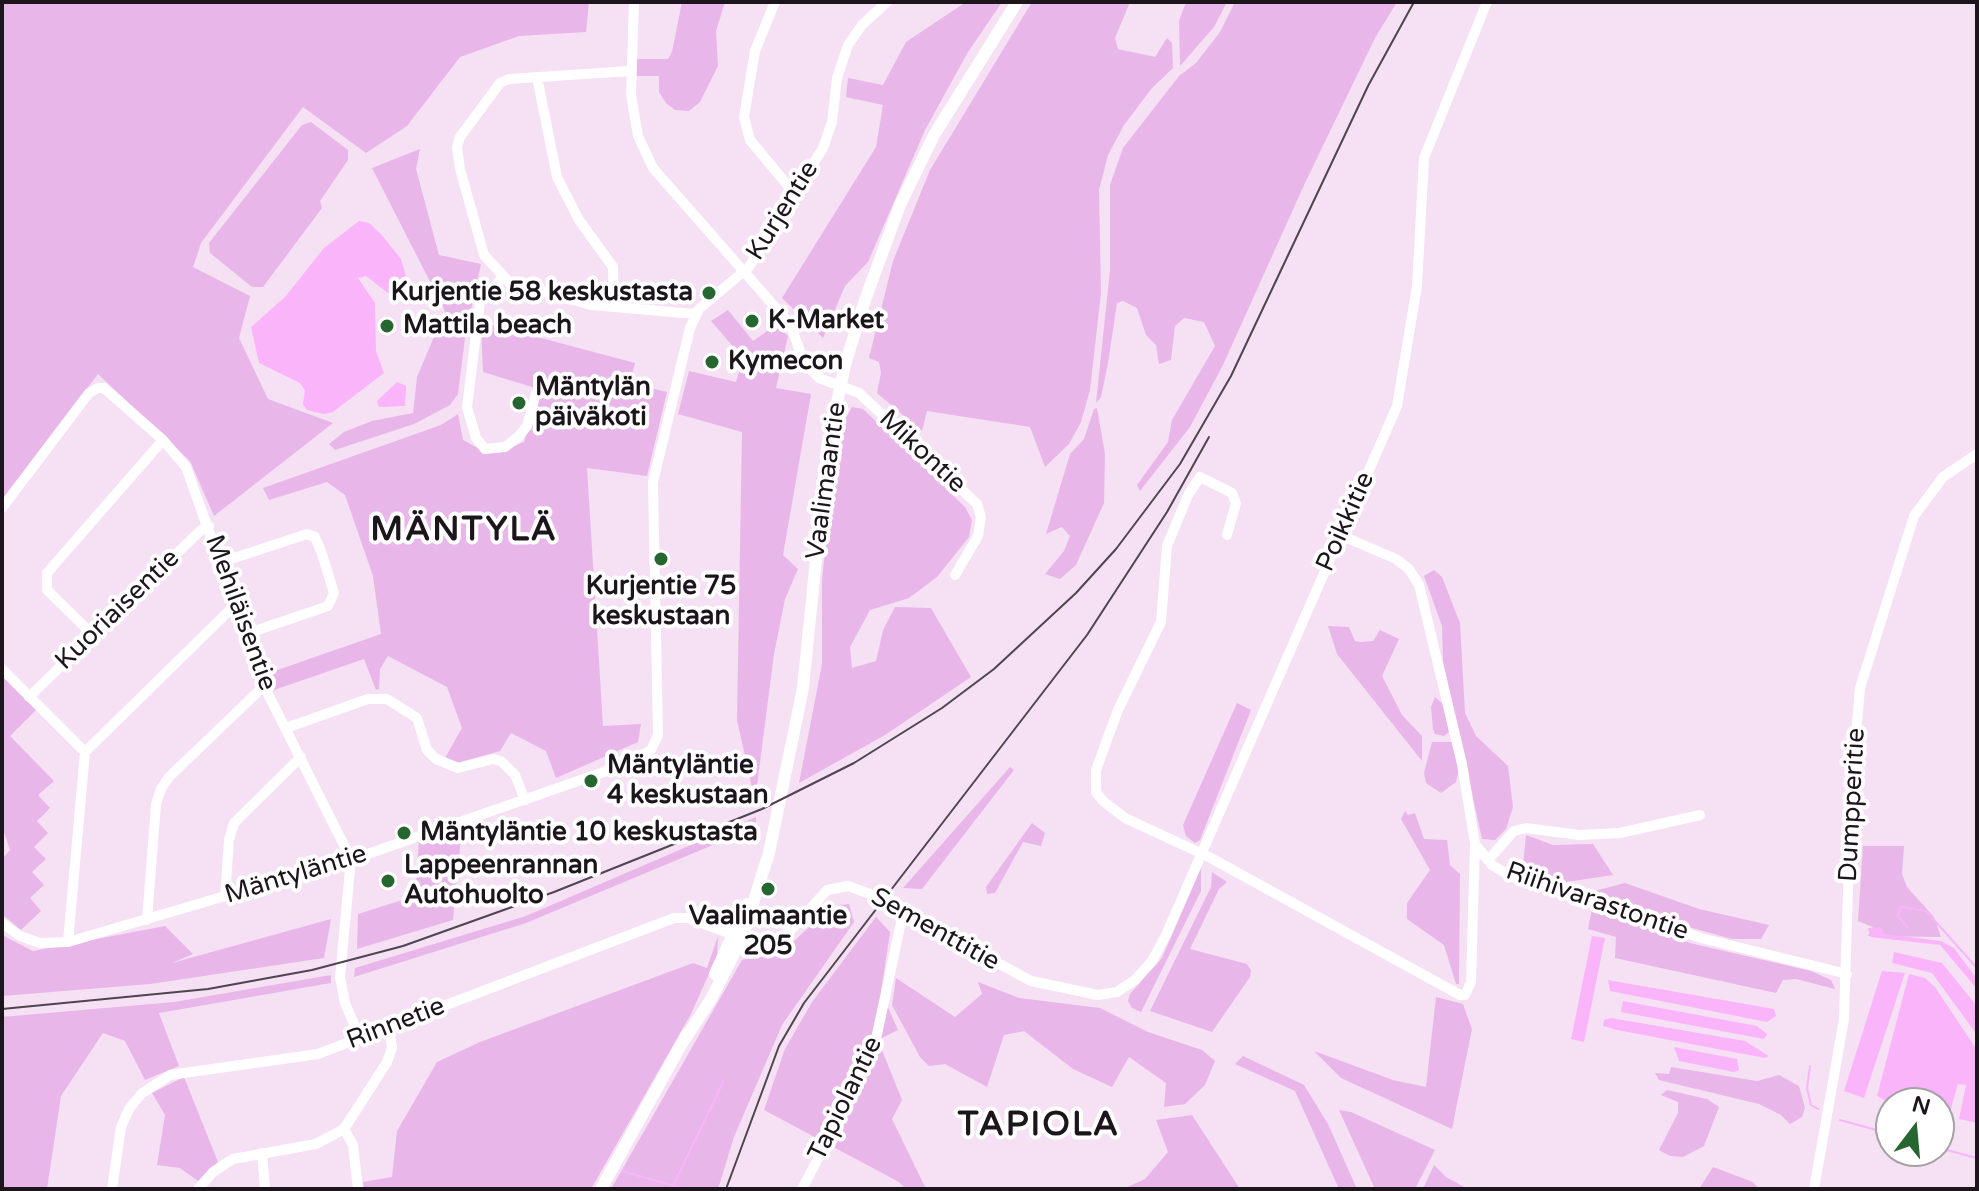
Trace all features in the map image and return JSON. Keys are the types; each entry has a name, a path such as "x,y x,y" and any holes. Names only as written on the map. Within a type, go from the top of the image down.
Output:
{"main road":[{"name":"Vaalimaantie","path":"601,1189 738,937 769,853 803,688 827,450 840,387 865,300 900,205 934,135 1017,2"}],"street":[{"name":"Mikontie","path":"634,2 630,71 638,136 653,168 790,324 809,368 819,378 859,393 977,504 981,517 978,536 955,575"},
{"path":"775,2 755,51 744,117 750,140 794,193"},
{"name":"Kurjentie","path":"695,314 744,272 828,138 837,78 848,45 862,25 887,2"},
{"name":"Poikkitie","path":"1098,995 1117,992 1135,980 1152,961 1202,854 1400,394 1417,286 1424,158 1487,2"},
{"path":"630,71 537,77 500,83 460,137 457,147 484,255 503,277 516,285 591,305 695,314"},
{"path":"537,77 560,187 613,267 614,307"},
{"path":"503,277 480,302 469,391 470,423 485,449 505,447 518,437 527,426 536,393"},
{"name":"Mäntyläntie","path":"2,923 20,936 40,943 68,942 351,859 630,763 654,747 658,735 653,482 695,314"},
{"name":"Mehiläisentie","path":"2,508 89,393 104,388 163,440 193,479 264,686 351,859"},
{"path":"93,635 47,590 47,573 163,440"},
{"name":"Dumpperitie","path":"1814,1189 1844,1019 1851,793 1860,688 1914,516 1943,477 1977,454"},
{"path":"1227,535 1236,503 1232,493 1200,477 1188,495 1167,546 1161,622 1118,710 1094,780 1096,792 1111,810 1202,854 1465,995 1471,982 1475,844"},
{"name":"Kuoriaisentie","path":"29,697 201,530 209,526"},
{"path":"222,562 307,534 315,537 321,551 334,593 328,606 246,634"},
{"name":"Riihivarastontie","path":"1340,535 1396,559 1409,569 1419,585 1462,764 1475,844 1488,860 1512,877 1571,892 1701,938 1847,974"},
{"path":"68,942 85,752 236,604"},
{"path":"2,669 85,752"},
{"path":"147,920 156,804 161,789 169,777 264,686"},
{"path":"286,728 368,699 387,699 417,718 427,750 436,759 458,768 493,759 501,761 515,775 525,800"},
{"path":"225,897 229,840 234,823 301,757"},
{"path":"1488,860 1514,831 1526,828 1579,835 1620,833 1700,815"},
{"path":"351,859 340,977 345,1003 360,1038"},
{"name":"Sementtitie","path":"738,937 763,941 785,936 818,898 837,887 860,889 1031,981 1098,995"},
{"name":"Tapiolantie","path":"802,1189 873,1053 903,913"},
{"name":"Rinnetie","path":"112,1189 121,1127 129,1109 158,1081 180,1072 318,1054 674,918 688,918 738,937"},
{"path":"198,1189 223,1164 262,1153 316,1144 344,1129 387,1062 392,1048 389,1027"},
{"path":"344,1129 353,1145 358,1189"},
{"path":"262,1153 265,1189"}],"shaded area":[{"path":"2,2 589,2 586,32 519,36 460,57 407,126 366,153 303,107 201,243 193,267 250,296 239,338 268,399 333,423 214,516 190,461 98,374 2,500"},
{"path":"682,2 725,2 716,31 718,66 700,102 689,111 675,110 666,103 659,92 659,76 636,76 636,59 668,59"},
{"path":"966,2 1002,2 968,52 925,130 868,262 845,286 823,338 782,298 876,147 883,105 846,97 848,78 883,85 906,42"},
{"path":"1032,2 1130,2 1115,38 1118,49 1155,57 1167,38 1172,43 1173,68 1152,88 1124,125 1108,155 1099,190 1101,293 1090,390 1081,422 1069,444 1045,467 1030,427 927,411 922,431 877,393 881,373 879,362 869,358 893,261 930,170"},
{"path":"1186,2 1227,2 1214,27 1180,66 1179,21"},
{"path":"1235,2 1397,2 1375,38 1305,183 1223,365 1190,427 1140,491 1137,485 1168,442 1172,420 1215,346 1204,322 1184,318 1175,326 1171,360 1159,364 1156,345 1146,335 1137,308 1123,301 1117,303 1101,397 1096,403 1110,270 1110,185 1123,148 1179,76 1196,63 1220,32"},
{"path":"311,122 348,150 348,160 320,201 322,208 263,287 252,287 210,253 209,243 302,125"},
{"path":"420,149 416,169 439,255 481,264 465,338 458,394 450,405 414,424 335,450 329,444 344,432 372,421 413,413 417,377 445,311 372,168"},
{"path":"359,221 369,223 401,259 408,283 405,291 393,297 366,276 358,278 375,303 376,351 384,373 333,412 324,414 307,410 303,404 305,390 300,383 259,363 251,327 285,297 324,248"},
{"path":"728,310 753,341 776,325 788,336 776,388 811,394 783,555 798,569 785,599 774,654 755,801 737,720 742,432 678,414 689,371 736,382 743,358 711,321"},
{"path":"481,322 635,363 630,383 667,392 647,476 587,468 603,726 641,724 638,742 556,778 546,751 511,733 500,751 457,763 445,758 462,728 447,687 388,656 380,669 379,689 376,690 364,659 274,690 266,674 381,634 373,576 345,495 327,482 269,500 263,488 441,425 458,414 463,440 483,451 498,453 524,442 542,390 483,372"},
{"path":"397,382 406,386 405,406 379,407 377,401"},
{"path":"852,407 863,409 965,507 972,520 969,537 937,577 909,598 870,610 850,647 852,668 876,661 883,630 895,607 931,608 971,677 885,735 799,783 822,664 822,579 838,432"},
{"path":"1097,408 1105,454 1104,503 1076,565 1060,579 1045,574 1064,551 1070,536 1062,527 1046,534 1070,454 1084,439"},
{"path":"1434,570 1442,577 1460,623 1465,713 1476,736 1508,766 1513,807 1506,829 1495,840 1482,839 1443,661 1442,626 1424,576"},
{"path":"1328,626 1349,627 1355,641 1373,641 1380,630 1399,639 1382,676 1402,715 1422,736 1422,761 1337,654"},
{"path":"2,676 36,710 10,736 54,781 38,795 50,808 37,821 48,833 34,847 46,859 32,872 44,885 30,898 41,911 21,930 2,914 2,859 10,850 2,826"},
{"path":"1435,697 1443,704 1449,732 1444,736 1435,734 1433,729 1431,707"},
{"path":"1237,703 1251,710 1200,840 1195,843 1186,836 1183,825"},
{"path":"1432,742 1453,742 1460,766 1456,782 1441,793 1426,783 1424,773"},
{"path":"1010,767 1014,770 922,889 903,888"},
{"path":"1405,811 1408,815 1415,813 1424,839 1447,840 1450,865 1460,874 1459,984 1456,984 1444,945 1407,919 1407,903 1430,870 1401,819"},
{"path":"756,817 756,827 526,923 354,977 355,968 526,916"},
{"path":"1032,823 1045,833 1041,846 1023,842 995,893 987,894 986,887"},
{"path":"462,827 453,920 357,949 358,914 415,896 419,840"},
{"path":"1526,835 1553,845 1593,844 1613,875 1566,882 1522,875"},
{"path":"1863,846 1904,846 1902,874 1907,887 1934,917 1941,937 1868,936 1873,927 1858,921"},
{"path":"1201,868 1201,891 1141,1012 1132,1008 1128,1001 1130,994 1162,958"},
{"path":"1212,872 1227,882 1219,889 1190,949 1247,964 1251,970 1250,977 1212,1032 1150,1011 1211,887"},
{"path":"1625,883 1699,909 1769,925 1761,939 1732,939 1667,921 1591,892"},
{"path":"849,904 854,922 782,1025 734,1137 718,1189 611,1189 742,960 792,943 821,916 839,905"},
{"path":"1592,909 1690,943 1811,971 1831,980 1835,989 1796,979 1783,980 1776,993 1615,958 1616,937 1588,929"},
{"path":"876,917 890,932 881,992 898,1030 878,1040 902,1100 892,1119 926,1189 906,1189 899,1182 764,1110 785,1049 812,1002"},
{"path":"331,919 324,958 150,984 2,996 2,935 33,951 165,926 193,954 172,963"},
{"path":"1881,927 1884,934 1941,941 1954,948 1977,979 1977,989 1940,945 1870,937 1868,928"},
{"path":"718,936 717,956 691,1014 591,1189 364,1189 363,1182 392,1177 397,1131 437,1062 480,1042 693,963 707,968"},
{"path":"1592,936 1605,938 1584,1042 1571,1039"},
{"path":"1894,952 1942,963 1977,1006 1977,1035 1932,973 1892,963"},
{"path":"1882,971 1905,973 1864,1098 1844,1091"},
{"path":"1909,974 1925,978 1935,987 1977,1050 1977,1123 1959,1119 1966,1085 1958,1084 1955,1094 1955,1087 1879,1087"},
{"path":"331,975 331,983 159,1013 179,1066 145,1080 125,1041 103,1033 61,1096 47,1189 2,1189 2,1017 174,1002"},
{"path":"896,978 955,1017 982,994 978,982 1019,998 1100,1008 1148,1032 1202,1050 1215,1061 1205,1085 1185,1104 1164,1107 1166,1083 1129,1057 1112,1087 1073,1069 1024,1031 1004,1035 987,1087 945,1064 929,1066 920,1057 892,1005"},
{"path":"1608,980 1774,1009 1776,1016 1767,1022 1610,991"},
{"path":"1436,997 1463,1004 1472,1029 1452,1129 1341,1078 1314,1051 1393,1080 1426,1087"},
{"path":"1623,1001 1757,1026 1767,1034 1764,1039 1621,1012"},
{"path":"1611,1018 1745,1041 1769,1056 1765,1058 1603,1026 1604,1020"},
{"path":"1674,1047 1737,1059 1739,1070 1734,1072 1679,1061"},
{"path":"1243,1056 1304,1085 1328,1124 1357,1189 1339,1189 1295,1091 1235,1064"},
{"path":"1671,1067 1757,1081 1779,1075 1799,1086 1805,1108 1802,1117 1790,1124 1781,1115 1759,1104 1659,1080 1655,1073 1669,1074"},
{"path":"184,1077 218,1162 198,1181 180,1168 157,1165 165,1115 152,1093"},
{"path":"1667,1090 1707,1099 1719,1107 1704,1146 1683,1157 1670,1156 1659,1150 1678,1113 1678,1102 1661,1095"},
{"path":"1339,1110 1351,1112 1435,1150 1415,1189 1375,1189"},
{"path":"1192,1115 1240,1189 1123,1189 1145,1179 1168,1152 1156,1120"},
{"path":"1434,1165 1446,1177 1468,1189 1423,1189"},
{"path":"1713,1167 1753,1182 1759,1189 1699,1189"}],"waterway":[{"path":"1907,927 1898,916 1901,907 1926,911 1977,968"},
{"path":"1810,1066 1807,1088 1811,1105 1818,1109"},
{"path":"673,1186 724,1080"},
{"path":"1840,1120 1875,1130"},
{"path":"1955,1152 1977,1158"},
{"path":"622,1171 685,1189"}],"railway":[{"path":"2,1009 208,989 312,970 403,946 554,892 762,809 854,763 942,708 994,669 1076,593 1116,549 1180,464 1231,376 1368,86 1414,2"},
{"path":"726,1189 779,1046 804,1003 1087,635 1167,512 1209,437"}],"place":[{"name":"Kurjentie 58 keskustasta","path":"709,293"},
{"name":"K-Market","path":"752,321"},
{"name":"Mattila beach","path":"387,326"},
{"name":"Kymecon","path":"712,362"},
{"name":"Mäntylän päiväkoti","path":"519,403"},
{"name":"Kurjentie 75 keskustaan","path":"661,559"},
{"name":"Mäntyläntie 4 keskustaan","path":"591,781"},
{"name":"Mäntyläntie 10 keskustasta","path":"404,833"},
{"name":"Lappeenrannan Autohuolto","path":"388,881"},
{"name":"Vaalimaantie 205","path":"768,889"}],"district":[{"name":"MÄNTYLÄ","path":"464,531"},
{"name":"TAPIOLA","path":"1039,1126"}]}
